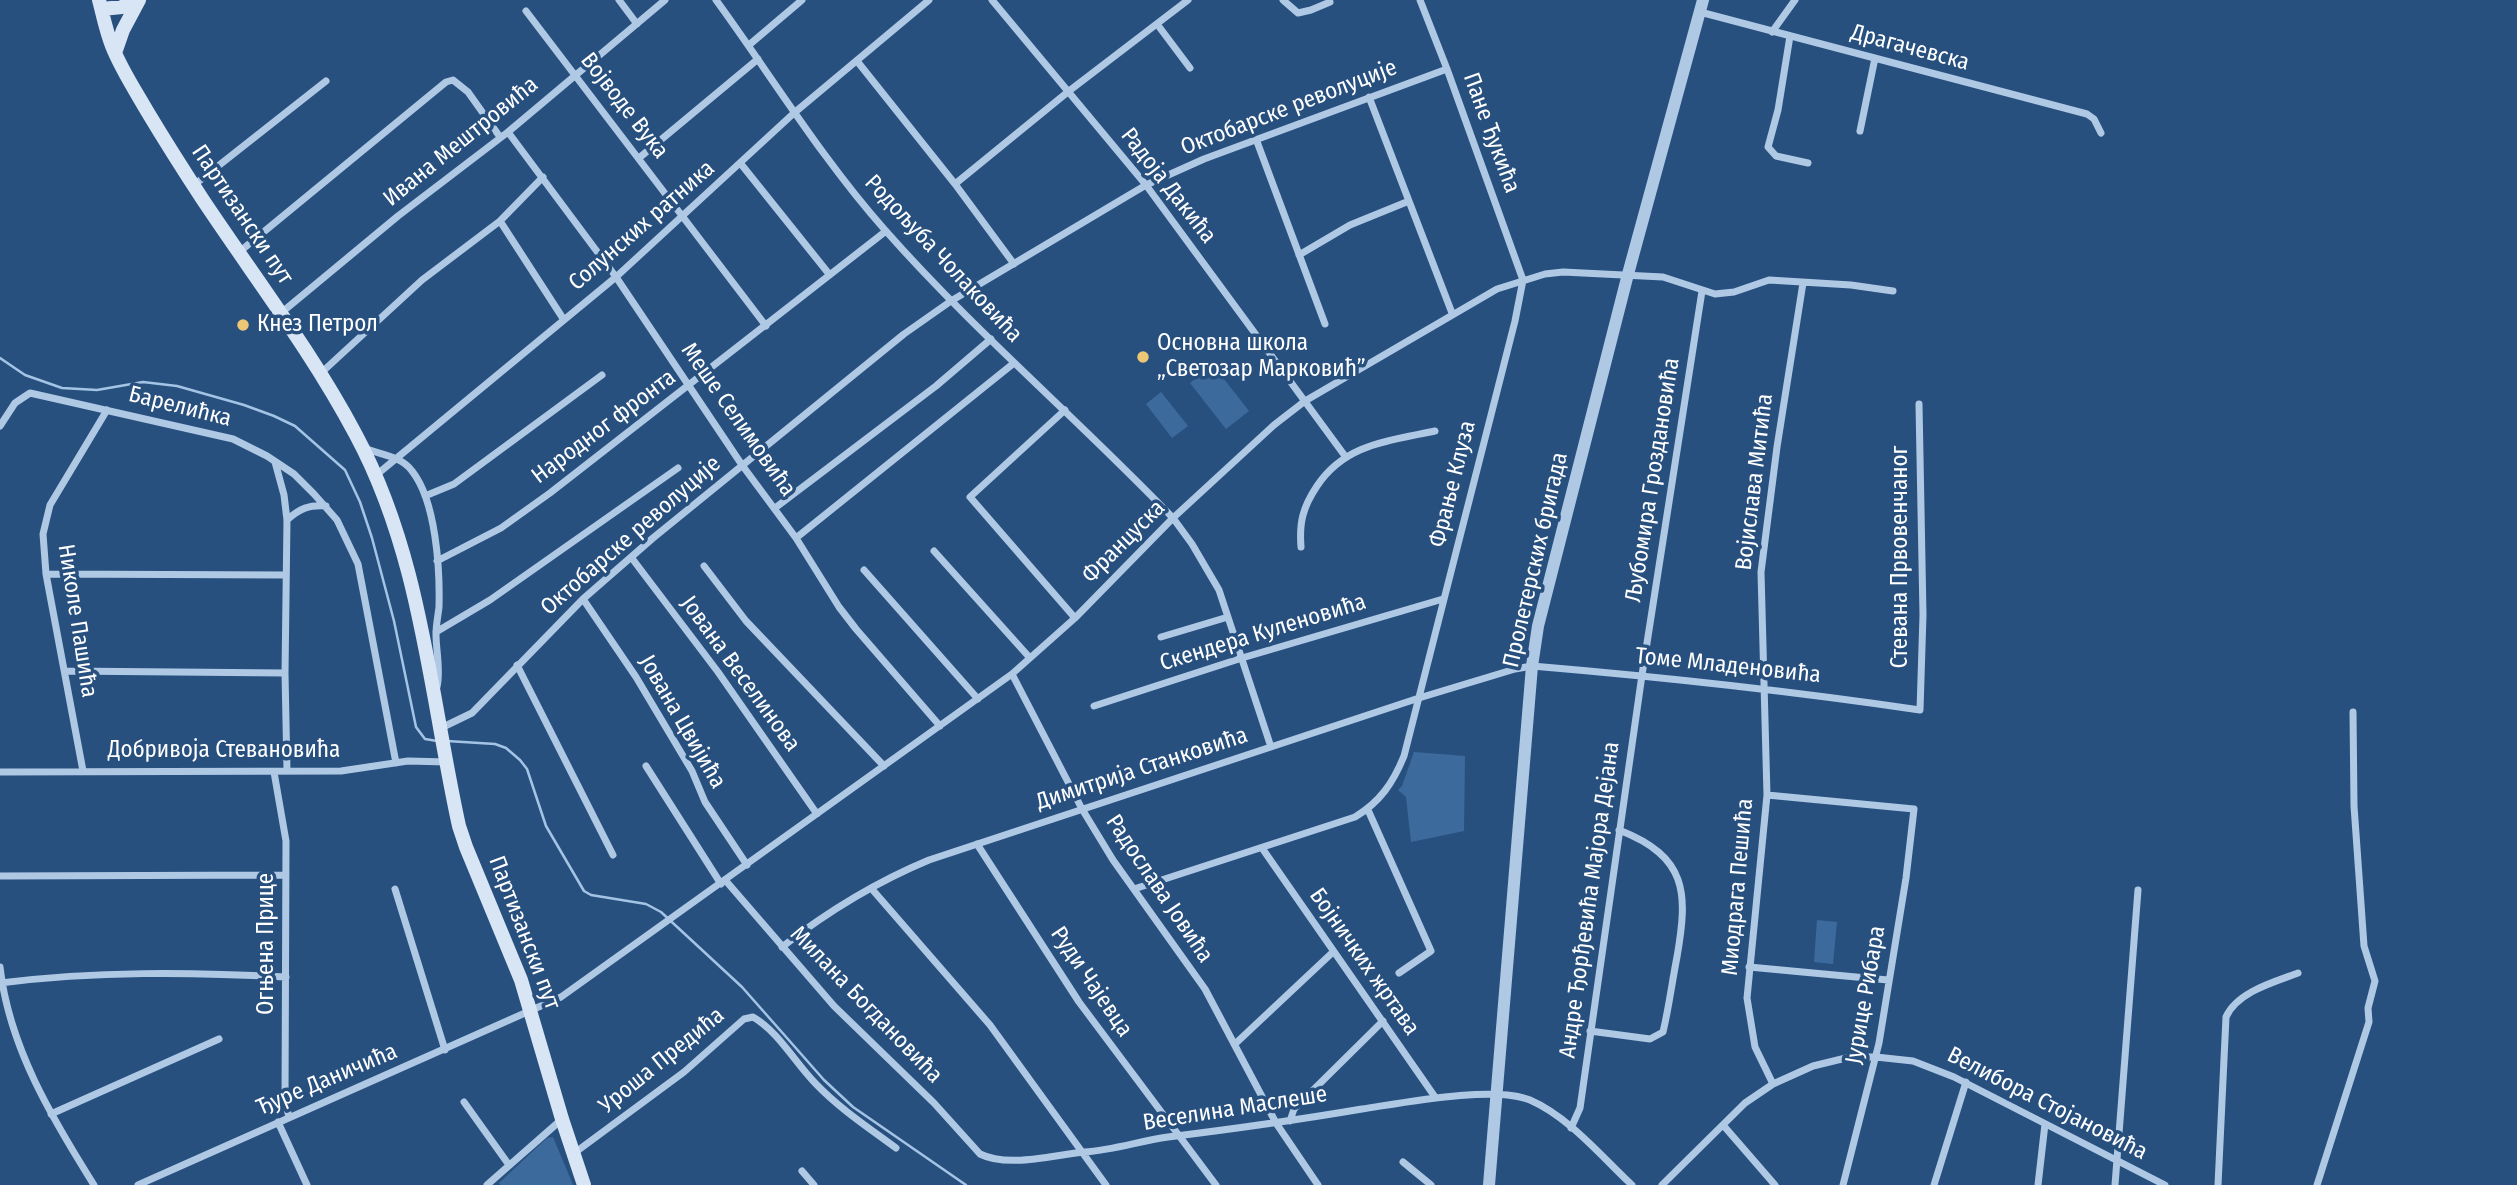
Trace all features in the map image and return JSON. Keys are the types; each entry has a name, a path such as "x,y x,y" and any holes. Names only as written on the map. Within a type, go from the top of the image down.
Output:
{"main road":[{"path":"100,5 122,7 134,0"},
{"path":"115,53 123,30 139,0"},
{"name":"Партизански пут","path":"100,5 115,53 193,186 321,373 363,447 375,476 411,581 456,812 466,848 521,980 584,1185"}],"street":[{"path":"619,0 637,24"},
{"name":"Ивана Мештровића","path":"281,313 508,132 665,0"},
{"name":"Родољуба Чолаковића","path":"716,0 852,192 886,231 951,302 1173,518 1219,590 1271,747"},
{"path":"749,45 802,0"},
{"name":"Солунских ратника","path":"375,476 616,277 794,113 929,0"},
{"name":"Радоја Дакића","path":"992,0 1146,186 1345,456"},
{"path":"955,184 1069,91 1188,0"},
{"path":"1283,0 1298,13 1331,2"},
{"name":"Пане Ђукића","path":"1420,0 1523,280"},
{"path":"1773,32 1795,0"},
{"name":"Драгачевска","path":"1702,6 1773,32 2087,114 2094,119 2101,133"},
{"name":"Пролетерских бригада","path":"1489,1185 1532,666 1538,626 1628,274 1702,6"},
{"name":"Војводе Вука","path":"526,11 766,326"},
{"path":"1157,24 1190,68"},
{"path":"1790,36 1778,110 1768,147 1776,156 1808,163"},
{"path":"1860,131 1874,58"},
{"path":"639,158 758,59"},
{"path":"857,61 955,184 1014,264"},
{"name":"Октобарске револуције","path":"442,733 472,713 583,599 631,557 904,334 951,302 1146,186 1204,159 1447,69"},
{"path":"238,253 446,82 453,80 468,92 500,137"},
{"path":"193,186 326,81"},
{"path":"1369,97 1452,313"},
{"name":"Меше Селимовића","path":"508,132 616,277 856,629 940,726"},
{"path":"1256,139 1325,324"},
{"path":"741,164 829,274"},
{"path":"321,373 422,280 500,221 542,177"},
{"path":"1299,255 1350,225 1409,201"},
{"path":"500,221 564,320"},
{"name":"Народног фронта","path":"437,561 501,528 550,493 886,231"},
{"name":"Француска","path":"531,1010 570,992 1012,674 1075,618 1173,518 1244,452 1305,401 1452,313 1497,289 1523,280 1563,272 1628,274 1675,279 1702,291"},
{"name":"Фрање Клуза","path":"1368,810 1390,787 1404,757 1515,321 1523,280"},
{"path":"1702,291 1715,294 1734,292 1769,280 1851,285 1894,291"},
{"name":"Војислава Митића","path":"1765,688 1761,572 1777,447 1803,283"},
{"name":"Љубомира Гроздановића","path":"1642,675 1702,291"},
{"path":"775,508 936,386 991,339"},
{"path":"796,538 1014,363"},
{"path":"425,496 454,484 602,375"},
{"name":"Барелићка","path":"0,426 15,403 30,393 233,439 275,462 302,482 326,506 347,536 358,564 396,763"},
{"name":"Стевана Првовенчаног","path":"1919,404 1923,615 1920,709"},
{"name":"Николе Пашића","path":"83,771 46,574 43,534 50,505 107,410"},
{"path":"1065,410 970,497 1075,618"},
{"path":"1301,547 1300,527 1306,503 1324,475 1345,456 1381,443 1435,431"},
{"path":"363,447 397,458"},
{"name":"Партизански пут","path":"397,458 413,472 425,496 437,561 439,606 436,632 440,673 435,695"},
{"path":"275,462 284,495 287,520 287,771"},
{"path":"436,632 510,586 678,468"},
{"path":"287,520 308,506 326,506"},
{"path":"934,551 1030,658"},
{"name":"Јована Веселинова","path":"631,557 718,672 817,814"},
{"path":"704,566 746,621 884,766"},
{"path":"864,570 978,699"},
{"path":"46,574 286,575"},
{"name":"Јована Цвијића","path":"583,599 636,677 692,771 705,802 747,865"},
{"name":"Скендера Куленовића","path":"1094,706 1242,658 1443,599"},
{"path":"1161,637 1228,617"},
{"path":"517,665 613,855"},
{"name":"Томе Младеновића","path":"1532,666 1765,688 1920,709"},
{"name":"Димитрија Станковића","path":"782,947 891,876 976,844 1419,698 1532,666"},
{"path":"65,671 285,673"},
{"name":"Радослава Јовића","path":"1012,674 1082,809 1134,889 1205,989 1276,1123 1318,1185"},
{"name":"Андре Ђорђевића Мајора Дејана","path":"1571,1128 1580,1108 1642,675"},
{"name":"Миодрага Пешића","path":"1765,688 1767,795 1747,998 1755,1047 1773,1084"},
{"path":"2317,1185 2369,1022 2368,1008 2375,981 2364,940 2354,806 2353,712"},
{"name":"Добривоја Стевановића","path":"0,772 341,771 396,763 447,760"},
{"path":"646,766 723,882"},
{"name":"Огњена Прице","path":"274,772 285,828 285,1101 289,1117"},
{"name":"Јурице Рибара","path":"1767,795 1914,809 1906,878 1876,1057 1843,1185"},
{"path":"1134,889 1354,817 1368,810 1431,951 1399,973"},
{"path":"1590,1031 1650,1039 1663,1032 1683,922 1681,889 1671,864 1643,841 1619,830"},
{"name":"Руди Чајевца","path":"976,844 1079,1002 1216,1185"},
{"name":"Бојничких жртава","path":"1262,848 1435,1097"},
{"path":"0,876 286,875"},
{"name":"Милана Богдановића","path":"723,882 834,1006 942,1111 980,1154"},
{"path":"871,888 990,1025 1107,1185"},
{"path":"395,889 445,1050"},
{"path":"2115,1185 2138,890"},
{"path":"1235,1044 1334,952"},
{"path":"0,967 1,983 19,1043 51,1114 94,1185"},
{"path":"1749,967 1888,980"},
{"path":"1,983 132,972 286,977"},
{"path":"2218,1185 2226,1017 2245,997 2298,973"},
{"name":"Ђуре Даничића","path":"138,1185 531,1010"},
{"name":"Уроша Предића","path":"573,1154 684,1072 744,1019 753,1017 782,1043 815,1083 835,1102 896,1149"},
{"path":"1290,1121 1294,1108 1383,1021"},
{"path":"51,1114 219,1039"},
{"name":"Велибора Стојановића","path":"1662,1185 1745,1103 1773,1084 1813,1066 1850,1057 1876,1057 1913,1061 1966,1082 2165,1185"},
{"path":"1934,1185 1966,1082"},
{"name":"Веселина Маслеше","path":"980,1154 996,1160 1105,1152 1147,1141 1435,1097 1497,1095 1529,1100 1571,1128 1632,1185"},
{"path":"464,1101 509,1165"},
{"path":"487,1185 562,1119"},
{"path":"278,1122 307,1185"},
{"path":"2038,1185 2045,1124"},
{"path":"1723,1125 1776,1185"},
{"path":"1403,1162 1431,1185"},
{"path":"802,1171 814,1185"}],"shaded area":[{"path":"1213,365 1249,411 1226,429 1190,383"},
{"path":"1161,392 1188,426 1172,438 1146,404"},
{"path":"1414,752 1465,756 1464,831 1411,842 1406,797 1398,790 1402,786"},
{"path":"1817,920 1837,922 1833,964 1814,962"},
{"path":"553,1137 573,1185 500,1185 499,1183 547,1138"}],"waterway":[{"path":"0,358 25,375 62,388 97,390 143,382 177,386 244,405 295,426 345,470 360,502 394,621 416,727 425,739 437,741"},
{"path":"447,741 495,744 506,748 527,769 546,826 584,891 591,895 646,904 661,912 742,987 824,1080 853,1107 966,1185"}],"place":[{"name":"Кнез Петрол","path":"243,325"},
{"name":"Основна школа „Светозар Марковић”","path":"1143,357"}]}
